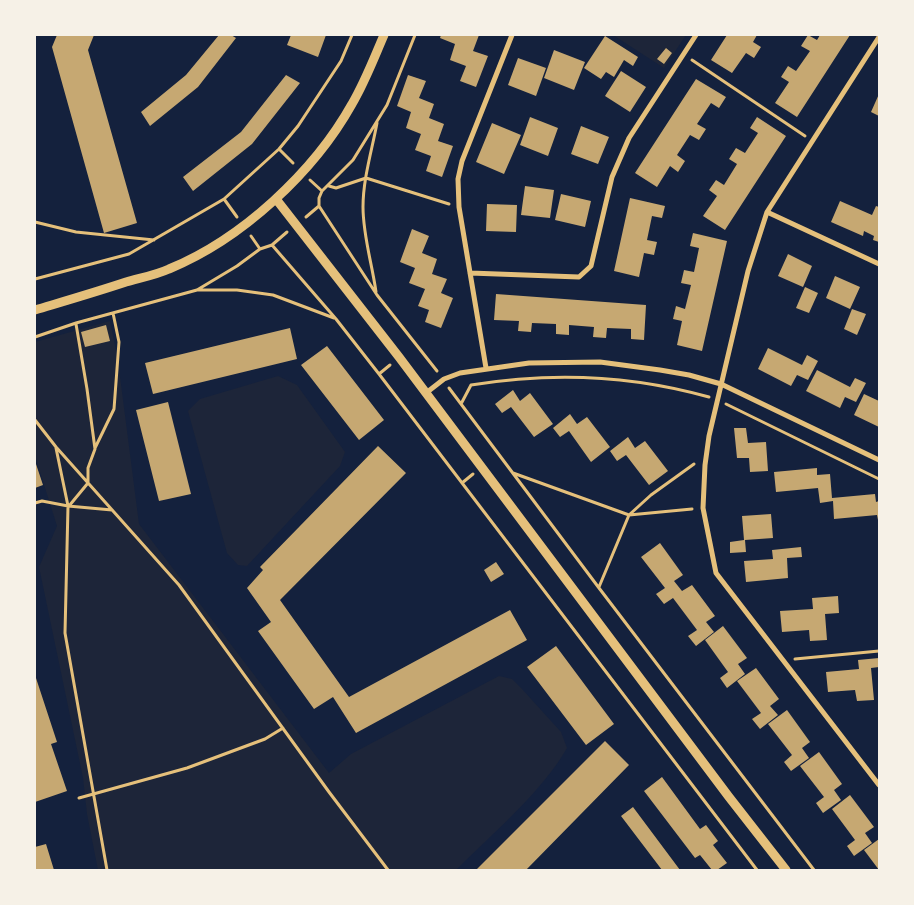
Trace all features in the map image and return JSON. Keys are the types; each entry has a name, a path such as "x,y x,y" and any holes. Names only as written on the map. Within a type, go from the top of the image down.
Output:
{"street":[{"path":"35,310 169,270 244,226 276,199 302,172 337,128 365,79 384,35"},
{"path":"486,368 459,207 458,179 462,161 512,35"},
{"path":"470,273 579,277 591,266 612,177 629,138 696,35"},
{"path":"879,37 767,212 748,271 721,384 704,465 703,508 716,573 879,785"},
{"path":"873,46 879,48"},
{"path":"276,199 400,357 425,393 786,870"},
{"path":"767,212 879,264"},
{"path":"425,393 444,379 460,373 529,363 600,362 689,375 721,384 879,460"}],"path":[{"path":"35,279 129,254 224,199 278,149 298,126 341,60 352,35"},
{"path":"683,54 812,140"},
{"path":"377,295 374,272 366,242 363,207 366,178 378,120"},
{"path":"329,186 336,188 366,178 459,207"},
{"path":"319,206 377,295 444,379 512,473 814,870"},
{"path":"35,222 76,232 154,240"},
{"path":"272,245 336,319 757,870"},
{"path":"197,290 237,290 273,295 336,319"},
{"path":"68,506 88,483 88,468 114,409 119,342 113,313"},
{"path":"76,324 95,449"},
{"path":"461,404 471,385 499,380 540,377 617,380 692,392 718,399 879,479"},
{"path":"35,420 56,447 179,585 328,792 388,870"},
{"path":"56,447 68,506 65,633 107,870"},
{"path":"599,588 628,515 692,464 704,465"},
{"path":"512,473 628,515 703,508"},
{"path":"35,503 42,501 68,506 112,510"},
{"path":"782,660 879,651"},
{"path":"79,798 187,768 265,739 282,728"}],"shaded area":[{"path":"613,35 686,35 664,68"},
{"path":"110,321 118,361 139,524 329,773 351,754 499,676 512,679 561,732 567,748 557,764 516,812 456,870 98,870 87,814 83,778 39,567 57,526 35,456 35,342"},
{"path":"278,376 297,385 345,452 340,466 247,566 238,565 227,553 188,411 200,399"}],"building":[{"path":"57,35 94,35 88,50 137,223 104,233 52,47"},
{"path":"219,35 231,35 236,38 198,87 150,126 141,112 186,75"},
{"path":"291,35 326,35 318,57 287,45"},
{"path":"441,35 479,35 473,51 488,56 476,87 460,81 466,66 450,60 455,44 440,38"},
{"path":"727,35 757,35 753,42 761,47 754,58 746,53 732,73 711,60"},
{"path":"808,35 817,40 820,35 850,35 797,117 775,103 789,82 781,77 788,66 796,71 810,51 801,46"},
{"path":"605,36 638,57 633,66 624,60 614,77 606,72 601,79 584,68"},
{"path":"666,48 672,53 664,64 657,59"},
{"path":"554,50 585,62 574,90 544,78"},
{"path":"518,58 546,68 536,96 508,85"},
{"path":"621,71 646,87 630,112 605,96"},
{"path":"286,75 300,83 252,144 193,191 183,177 241,132"},
{"path":"408,75 426,81 419,98 434,104 429,118 444,124 438,141 453,146 442,177 426,171 431,156 415,150 421,134 406,128 411,112 397,106"},
{"path":"696,79 726,97 719,108 711,103 697,124 706,129 699,140 690,135 677,155 685,161 678,172 670,166 657,187 635,173"},
{"path":"879,94 879,116 871,112"},
{"path":"530,117 558,128 548,156 520,145"},
{"path":"757,117 786,136 725,230 703,216 717,196 709,190 716,180 724,185 737,164 729,159 736,148 745,153 758,133 750,128"},
{"path":"492,123 521,135 504,174 476,162"},
{"path":"581,126 609,137 598,164 571,154"},
{"path":"525,186 554,190 550,218 521,215"},
{"path":"561,194 591,201 585,227 555,220"},
{"path":"630,198 665,206 662,218 652,216 647,240 657,242 654,255 644,253 639,277 614,271"},
{"path":"840,201 872,215 876,206 879,207 879,242 873,240 874,236 864,231 863,236 831,222"},
{"path":"487,204 517,205 516,232 486,231"},
{"path":"412,229 429,236 422,253 437,259 432,274 447,279 441,293 453,298 441,328 425,322 429,310 418,306 425,289 409,283 415,268 400,262"},
{"path":"693,233 727,241 702,351 677,345 682,321 673,319 676,306 685,309 691,285 681,283 684,270 694,272 699,248 690,246"},
{"path":"788,254 812,266 803,287 778,276"},
{"path":"835,276 860,287 850,309 826,298"},
{"path":"805,287 818,293 809,313 796,308"},
{"path":"496,294 646,305 644,340 631,339 631,329 607,328 606,338 593,337 594,327 569,325 569,335 556,334 556,324 532,323 531,332 518,331 519,321 494,320"},
{"path":"852,309 866,314 857,335 844,329"},
{"path":"106,325 110,341 85,347 81,332"},
{"path":"290,328 297,359 153,394 145,363"},
{"path":"327,346 384,420 359,440 301,365"},
{"path":"768,348 802,365 807,355 818,361 808,380 797,375 791,386 758,369"},
{"path":"817,370 850,387 855,378 866,383 856,402 845,397 840,408 806,391"},
{"path":"513,390 520,401 530,393 553,424 534,437 511,407 502,413 495,404"},
{"path":"864,394 879,401 879,427 854,415"},
{"path":"168,402 191,494 159,501 136,410"},
{"path":"570,414 577,424 587,417 610,447 591,462 569,431 560,437 553,428"},
{"path":"734,428 746,428 748,443 766,442 768,471 750,472 749,458 737,458"},
{"path":"628,437 635,448 645,441 668,471 649,485 626,455 617,461 610,451"},
{"path":"378,446 406,473 280,600 349,697 510,610 527,640 356,733 333,697 314,709 258,631 271,622 247,588 263,570 260,567"},
{"path":"35,461 43,485 35,488"},
{"path":"817,468 817,475 830,474 832,498 875,494 876,502 879,501 879,520 877,515 834,519 833,501 820,503 818,488 776,492 774,472"},
{"path":"771,514 773,538 745,540 746,552 730,553 730,542 744,540 742,516"},
{"path":"660,543 683,575 674,581 682,591 692,585 715,616 706,622 714,632 696,646 688,636 697,630 673,598 664,604 656,594 665,588 641,557"},
{"path":"801,547 802,557 787,558 788,578 746,582 744,561 773,559 772,550"},
{"path":"496,562 504,574 491,582 484,570"},
{"path":"838,596 839,613 825,614 827,640 810,641 809,630 782,632 780,611 813,609 812,598"},
{"path":"723,626 747,658 738,664 745,674 727,688 720,678 728,672 705,640"},
{"path":"556,646 614,724 586,745 527,667"},
{"path":"879,658 879,667 871,668 874,700 857,701 855,690 828,692 826,672 859,669 858,660"},
{"path":"756,668 779,699 770,706 778,715 760,729 752,719 761,713 737,681"},
{"path":"35,675 57,742 51,744 67,791 35,802"},
{"path":"787,710 810,742 802,748 809,758 791,771 784,762 792,755 768,724"},
{"path":"605,741 629,765 526,870 476,870"},
{"path":"819,752 842,784 834,790 841,800 823,813 816,803 824,797 800,766"},
{"path":"662,777 700,829 706,825 718,841 713,845 727,863 717,870 712,870 700,855 695,858 644,791"},
{"path":"850,795 874,827 865,833 872,843 854,856 847,846 855,840 832,809"},
{"path":"633,807 680,870 662,870 621,816"},
{"path":"879,839 879,870 864,850"},
{"path":"46,844 54,870 35,870 35,847"}]}
